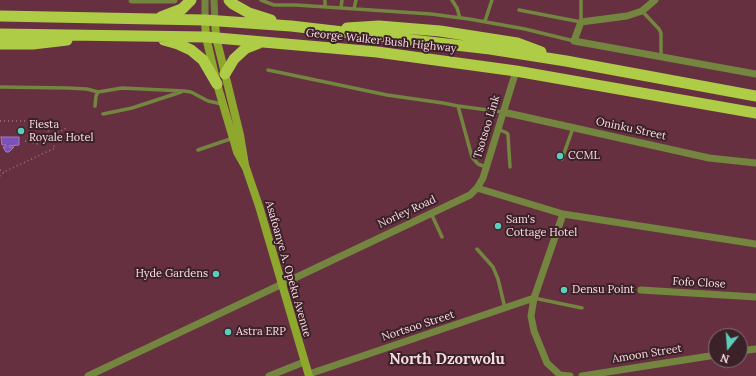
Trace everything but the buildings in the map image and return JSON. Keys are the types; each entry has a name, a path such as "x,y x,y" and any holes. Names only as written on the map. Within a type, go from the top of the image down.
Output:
{"highway":[{"path":"157,19 182,8 191,0"},
{"path":"229,0 249,14 291,26"},
{"name":"George Walker Bush Highway","path":"0,16 210,20 326,30 379,26 440,30 517,43 566,61 756,96"},
{"name":"George Walker Bush Highway","path":"0,34 211,37 377,52 516,71 756,113"},
{"path":"0,44 41,43 98,35"},
{"path":"144,35 178,44 191,50 203,60 217,84"},
{"path":"225,74 238,55 246,48 259,42"}],"main road":[{"path":"210,20 211,37"},
{"name":"Asafoanye A. Opeku Avenue","path":"211,37 225,74 244,151 246,168"},
{"name":"Asafoanye A. Opeku Avenue","path":"211,37 217,84 237,152 246,168 259,206 309,375"}],"street":[{"path":"132,0 174,0"},
{"path":"205,0 210,20"},
{"path":"210,20 214,0"},
{"path":"655,0 642,11 627,16 581,22 574,41 756,74"},
{"name":"Tsotsoo Link","path":"477,188 483,178 516,71"},
{"name":"Oninku Street","path":"503,112 709,158 756,163"},
{"path":"477,188 563,214 756,244"},
{"name":"Norley Road","path":"88,376 470,195 477,188"},
{"path":"563,214 534,298 531,316 534,331 547,362 560,375 570,376"},
{"name":"Fofo Close","path":"641,290 686,294 756,297"},
{"name":"Nortsoo Street","path":"309,375 534,298"},
{"name":"Amoon Street","path":"582,376 708,356"},
{"path":"269,376 304,362"}],"lane":[{"path":"261,0 274,5 296,5 431,14 485,21 574,41"},
{"path":"274,0 274,5"},
{"path":"325,0 325,7"},
{"path":"341,8 342,0"},
{"path":"354,10 356,0"},
{"path":"452,0 457,8 460,18"},
{"path":"485,21 492,0"},
{"path":"519,10 581,22 581,0"},
{"path":"642,11 661,33 661,57"},
{"path":"268,70 387,95 503,112"},
{"path":"0,87 68,88 87,89 98,92 122,88 184,91 191,92 208,101 223,104"},
{"path":"103,114 132,108 184,91"},
{"path":"95,106 98,92"},
{"path":"458,106 472,157 478,164 486,167"},
{"path":"562,159 574,128"},
{"path":"498,129 507,133 508,135 510,167"},
{"path":"198,150 233,138"},
{"path":"431,213 442,237"},
{"path":"477,249 493,267 498,278 505,308"},
{"path":"534,298 582,308"}],"path":[{"path":"0,121 46,121 50,138 55,148 4,172 0,176"},
{"path":"25,141 38,144 66,128"},
{"path":"0,170 4,172"}],"shaded area":[{"path":"1,137 19,137 19,145 9,146 14,147 9,152 6,152 3,147 6,147 6,145 2,145"}],"place":[{"name":"Fiesta Royale Hotel","path":"21,131"},
{"name":"CCML","path":"560,156"},
{"name":"Sam's Cottage Hotel","path":"498,226"},
{"name":"Hyde Gardens","path":"216,274"},
{"name":"Densu Point","path":"564,290"},
{"name":"Astra ERP","path":"228,332"}],"district":[{"name":"North Dzorwolu","path":"447,360"}]}
